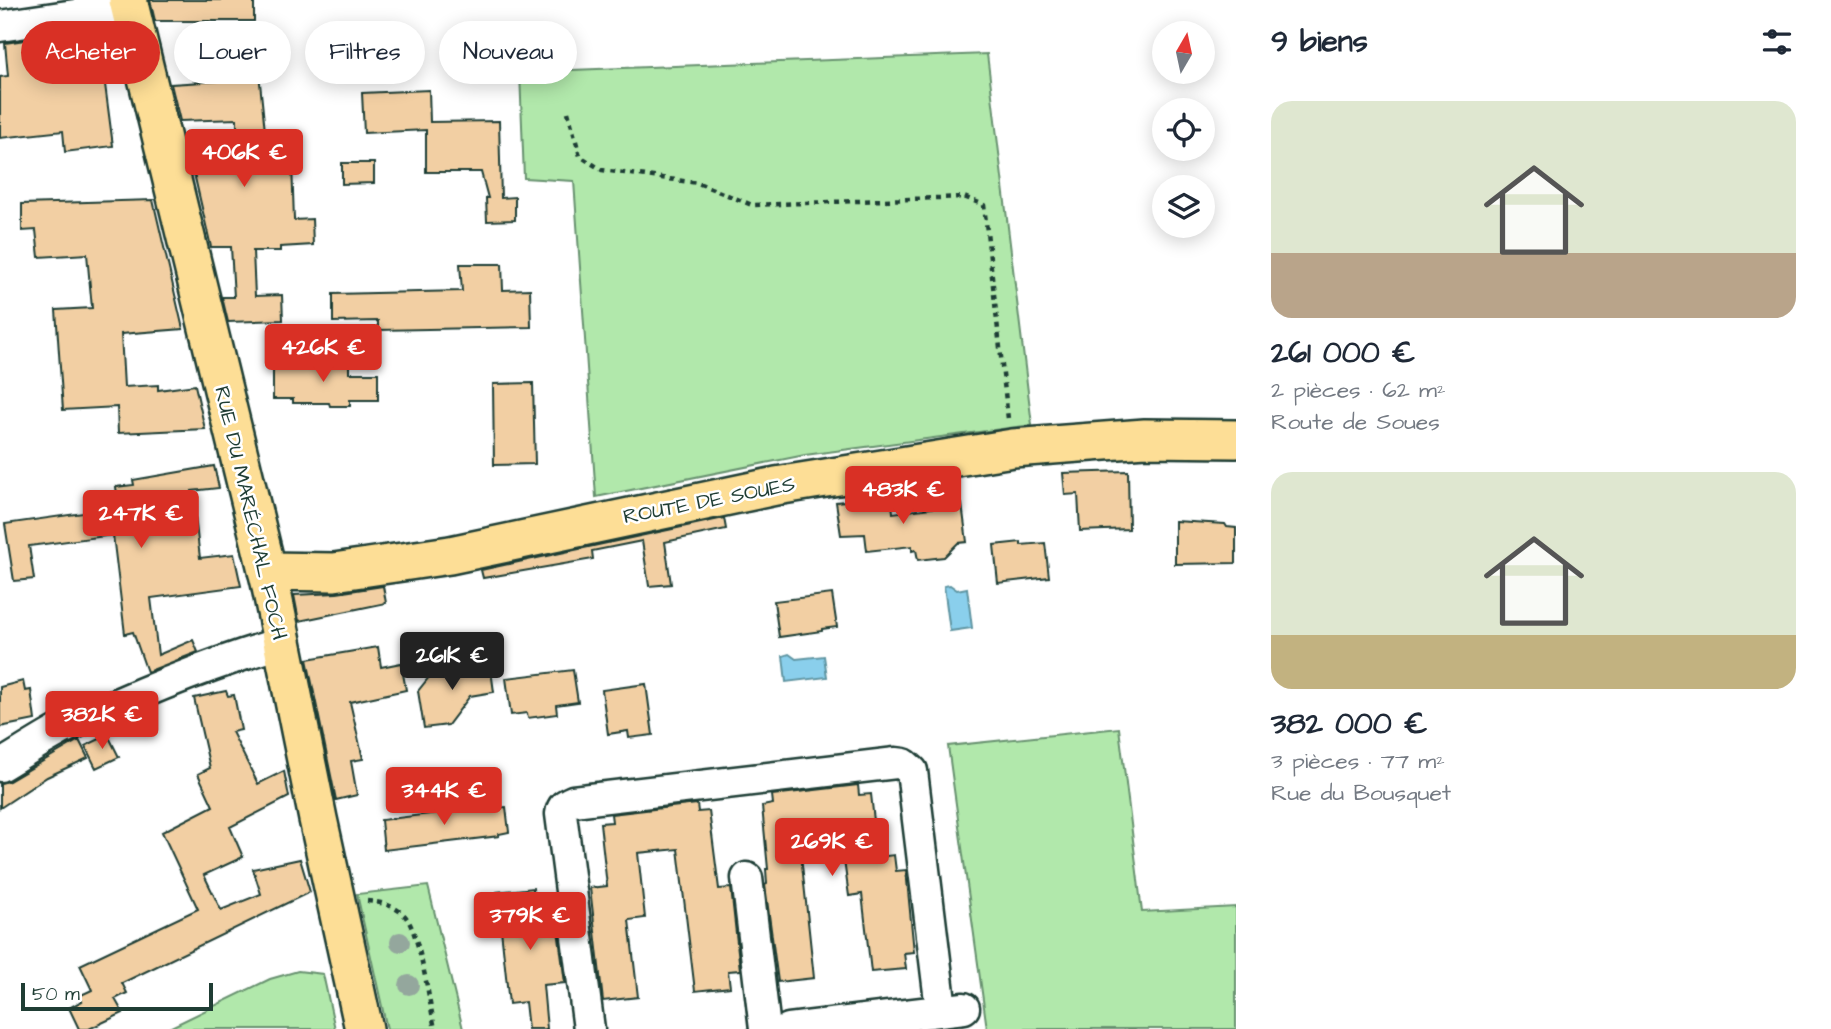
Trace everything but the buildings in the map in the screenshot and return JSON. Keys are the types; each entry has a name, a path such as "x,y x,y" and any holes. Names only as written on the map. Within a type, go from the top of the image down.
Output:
{"main road":[{"name":"RUE DU MARÉCHAL FOCH","path":"128,3 267,571 365,1029"},
{"name":"ROUTE DE SOUES","path":"267,571 334,572 450,555 764,489 1013,448 1144,438 1236,439"}],"street":[{"path":"0,26 128,3"},
{"path":"0,766 59,731 234,657 281,643"},
{"path":"589,1029 561,814 566,804 573,801 904,764 912,771 952,1009 789,1029"},
{"path":"747,878 765,1029"}],"path":[{"path":"568,112 580,156 602,170 698,183 751,205 964,197 984,205 1013,448"},
{"path":"335,896 383,903 405,915 415,937 435,1029"}],"green space":[{"path":"987,54 1032,425 805,455 596,497 574,181 524,178 520,84 577,84 577,70"},
{"path":"1119,728 1142,912 1236,907 1236,1029 987,1029 948,746"},
{"path":"428,886 463,1029 387,1029 357,894"},
{"path":"298,971 323,974 335,1029 167,1029 270,979"}],"water":[{"path":"950,585 957,590 967,588 972,628 950,631 944,586"},
{"path":"789,654 796,659 824,656 827,677 786,682 783,656"}]}
